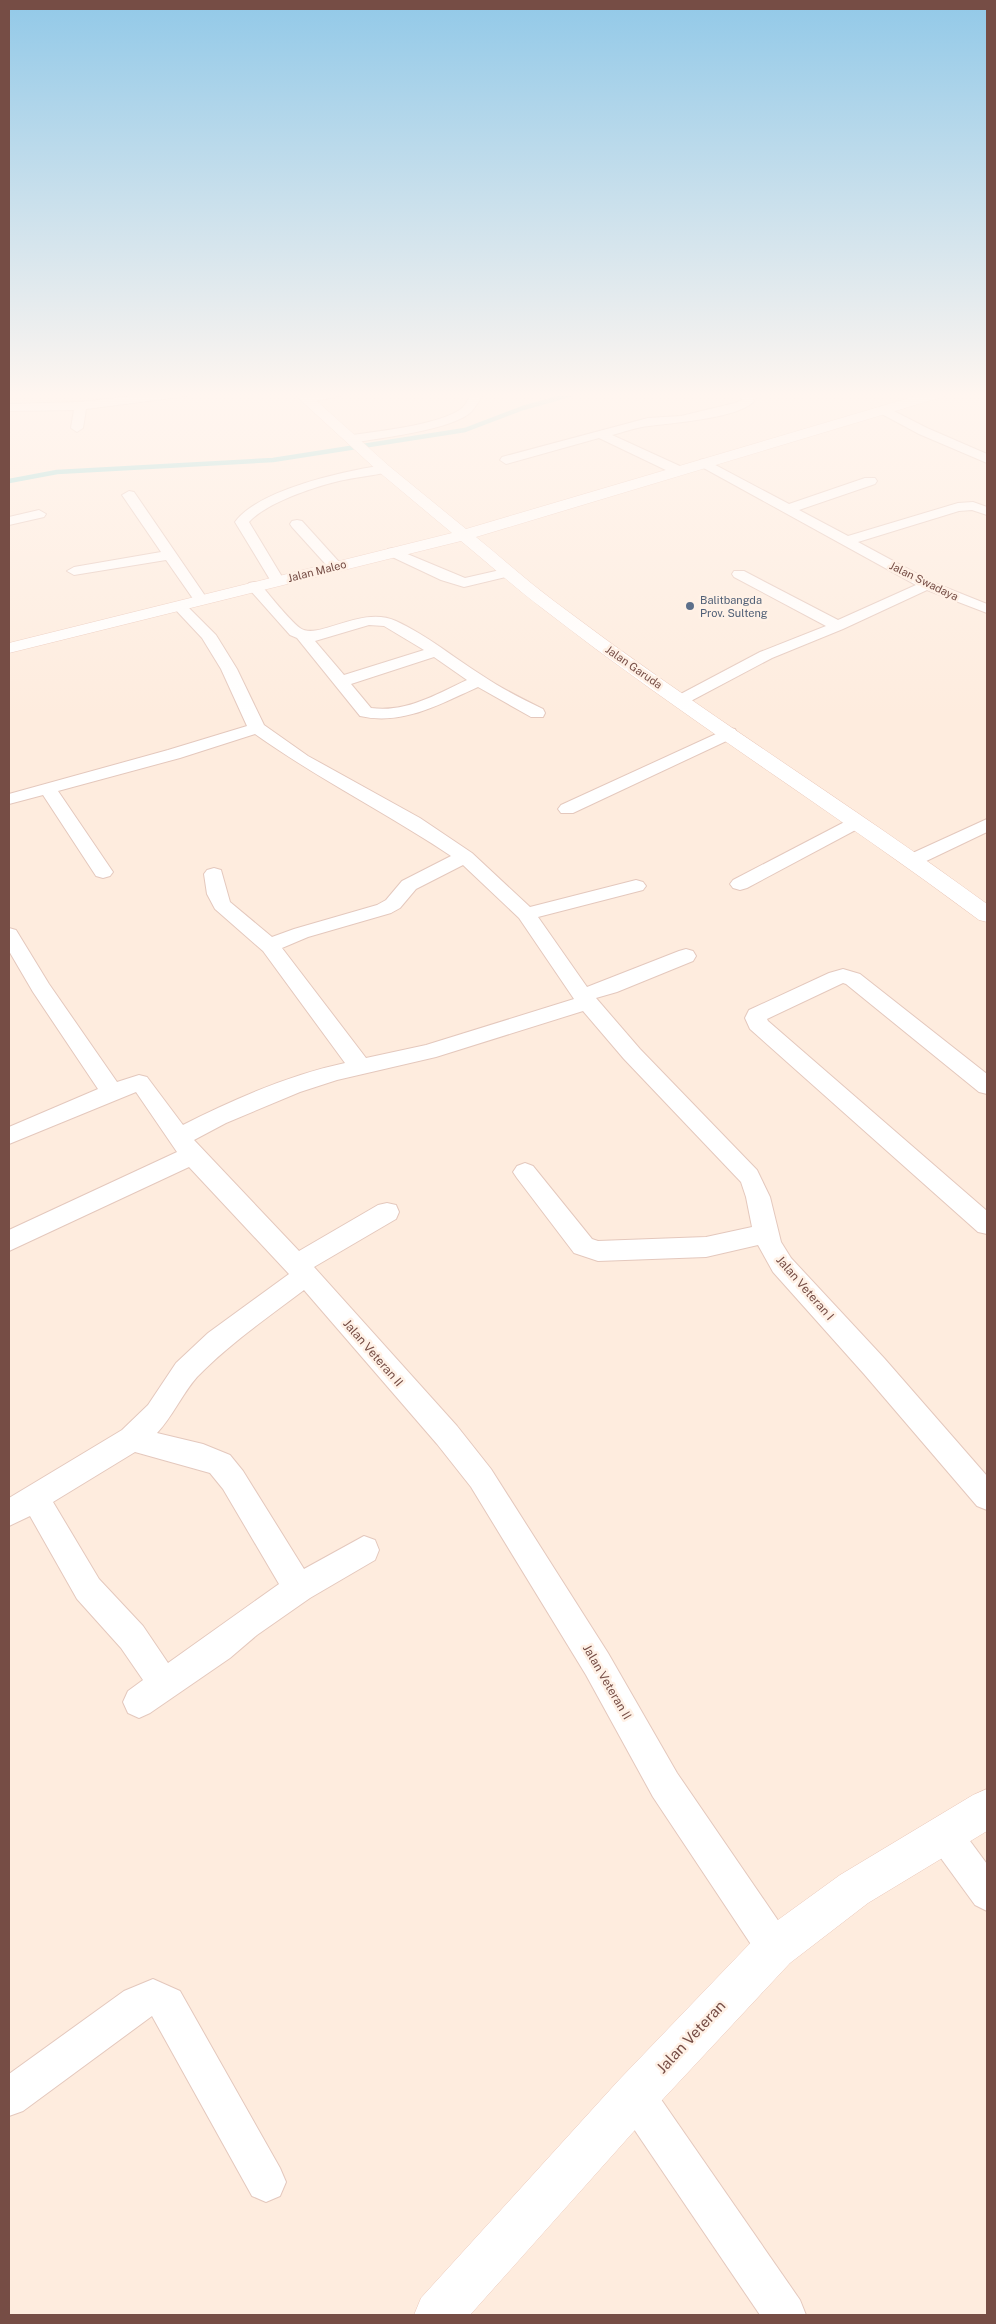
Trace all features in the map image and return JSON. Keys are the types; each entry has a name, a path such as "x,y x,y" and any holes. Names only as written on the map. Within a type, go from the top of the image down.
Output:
{"street":[{"path":"133,501 201,600"},
{"path":"273,501 244,518 242,522 277,580"},
{"name":"Jalan Garuda","path":"424,501 562,615 728,733 913,860 987,915"},
{"name":"Jalan Maleo","path":"9,648 464,535 574,501"},
{"name":"Jalan Swadaya","path":"774,501 927,585 987,609"},
{"path":"788,509 810,501"},
{"path":"846,541 958,507 973,506 984,510"},
{"path":"9,521 39,514"},
{"path":"297,524 335,566"},
{"path":"393,552 446,577 464,583 509,572"},
{"path":"74,571 170,555"},
{"path":"738,574 838,626"},
{"path":"681,700 766,655 838,626 927,585"},
{"path":"254,586 296,632 303,636 366,712 380,716 405,712 479,681"},
{"path":"9,799 174,754 257,728 230,669 208,635 179,606"},
{"path":"303,636 314,636 362,621 376,619 386,621 479,681 537,712"},
{"path":"340,682 435,652"},
{"name":"Jalan Veteran I","path":"257,728 302,760 413,822 465,857 526,914 584,999 632,1054 749,1176 759,1195 766,1234 775,1255 782,1265 874,1366 987,1497"},
{"path":"567,809 728,733"},
{"path":"48,788 103,872"},
{"path":"740,884 856,822"},
{"path":"913,860 987,825"},
{"path":"270,946 301,934 384,909 393,904 409,885 465,857"},
{"path":"214,874 217,894 222,905 270,946 361,1068"},
{"path":"526,914 636,886"},
{"path":"9,934 40,987 112,1092 9,1136"},
{"path":"9,1241 186,1146 218,1117 292,1086 428,1052 584,999 686,956"},
{"path":"987,1086 847,976 836,978 757,1015 756,1018 758,1024 987,1225"},
{"name":"Jalan Veteran II","path":"112,1092 139,1083 144,1087 186,1146 301,1270 447,1435 482,1478 597,1664 665,1785 775,1948"},
{"path":"525,1172 583,1246 598,1251 706,1247 766,1234"},
{"path":"9,1512 132,1439 158,1413 186,1372 217,1341 301,1270 387,1212"},
{"path":"132,1439 203,1456 220,1464 233,1480 299,1588"},
{"path":"35,1497 88,1589 132,1637 164,1684"},
{"path":"139,1702 219,1647 246,1624 299,1588 364,1550"},
{"name":"Jalan Veteran","path":"438,2315 634,2096 775,1948 854,1889 987,1810"},
{"path":"944,1834 987,1893"},
{"path":"9,2097 137,2004 153,1996 166,2004 266,2182"},
{"path":"634,2096 785,2315"}],"place":[{"name":"Balitbangda Prov. Sulteng","path":"690,606"}]}
